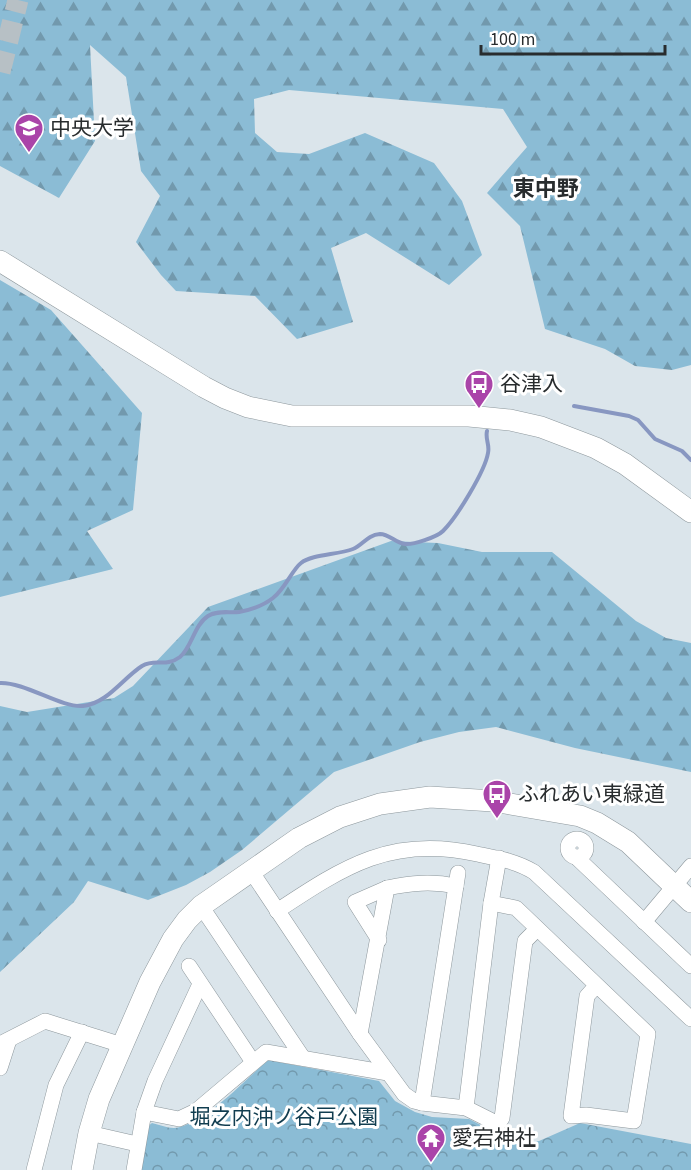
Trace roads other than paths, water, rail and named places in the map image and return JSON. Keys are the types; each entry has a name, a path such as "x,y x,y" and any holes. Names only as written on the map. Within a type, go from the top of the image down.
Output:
{"street":[{"path":"0,261 204,387 240,404 292,416 469,416 516,421 565,435 596,448 625,464 691,512"},
{"path":"82,1170 89,1133 99,1099 163,955 187,920 201,906 299,838 340,817 380,804 430,797 457,797 543,808 580,816 597,823 628,842 691,902"},
{"path":"277,911 325,879 362,860 387,853 442,848 499,858 521,864 534,872 691,1019"},
{"path":"576,857 691,966"},
{"path":"466,1108 491,903 499,858"},
{"path":"644,922 691,866"},
{"path":"250,871 360,1034 404,1094 422,1103 466,1108 498,1124 502,1118 525,941 537,929"},
{"path":"379,940 355,902 387,888 417,882 440,883 457,879 422,1103"},
{"path":"360,1034 387,888"},
{"path":"491,903 516,908 648,1034 634,1121 586,1115 572,1116 587,996 596,986"},
{"path":"201,906 303,1058"},
{"path":"189,966 253,1062"},
{"path":"134,1170 144,1112 155,1081 200,984"},
{"path":"0,1068 4,1042 45,1021 122,1045"},
{"path":"34,1170 56,1085 82,1032"},
{"path":"144,1112 179,1119 196,1111 266,1052 388,1073"},
{"path":"89,1133 137,1144"}],"waterway":[{"path":"574,406 629,416 638,420 655,439 682,451 691,460"},
{"path":"0,683 20,686 74,706 92,704 108,695 142,666 170,662 180,657 199,625 208,616 219,612 243,611 269,601 281,590 298,566 306,560 353,549 368,538 380,534 405,544 436,536 456,515 482,471 488,450 487,431"}],"tunnel":[{"path":"0,72 18,0"}],"place":[{"name":"中央大学","path":"29,154"},
{"name":"谷津入","path":"479,410"},
{"name":"ふれあい東緑道","path":"497,820"},
{"name":"愛宕神社","path":"431,1164"}],"district":[{"name":"東中野","path":"546,188"}],"park label":[{"name":"堀之内沖ノ谷戸公園","path":"284,1117"}]}
